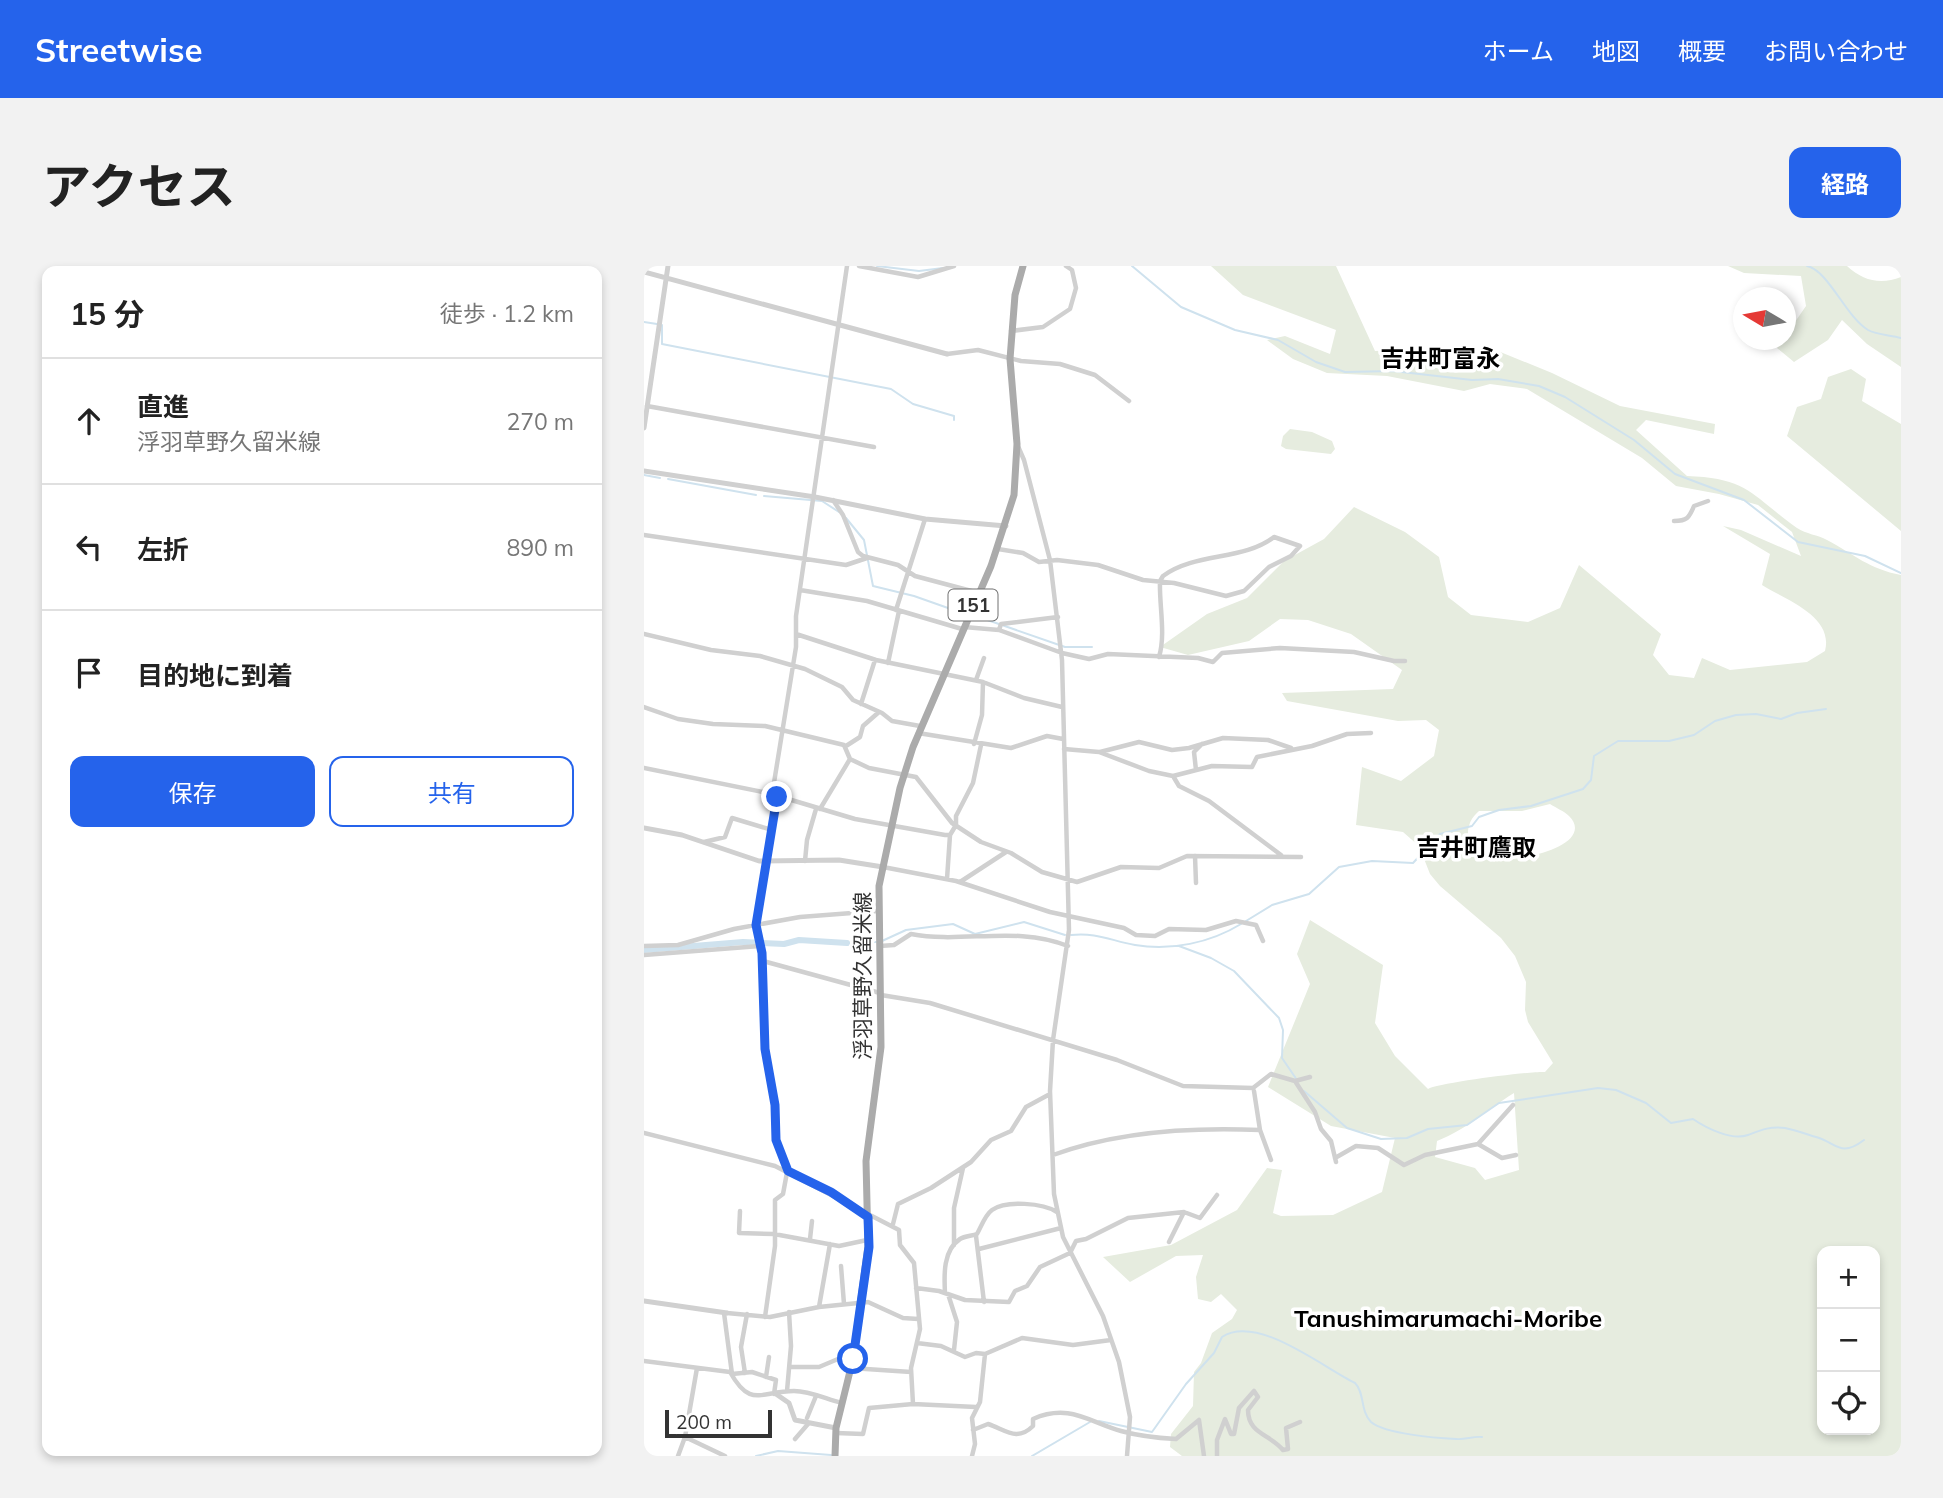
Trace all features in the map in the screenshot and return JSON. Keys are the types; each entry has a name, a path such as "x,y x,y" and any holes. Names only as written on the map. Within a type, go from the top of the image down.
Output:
{"main road":[{"name":"浮羽草野久留米線","path":"835,1454 836,1430 852,1363 869,1239 866,1161 880,1063 877,911 883,867 903,775 942,674 998,549 1017,480 1010,359 1014,295 1023,266"}],"street":[{"path":"644,428 668,266"},
{"path":"765,1317 775,1246 775,1200 783,1195 788,1171 776,1140 775,1105 765,1049 763,961 756,925 772,830 800,590 841,323 847,266"},
{"path":"859,266 918,277 954,266"},
{"path":"1011,331 1043,327 1070,309 1076,288 1072,270 1066,266"},
{"path":"644,272 841,323 926,351 947,354 978,350 1010,359 1060,364 1095,375 1129,401"},
{"path":"644,364 653,366"},
{"path":"647,406 874,447"},
{"path":"1017,444 1024,460 1050,560 1062,648 1069,938 1053,1040 1050,1094 1057,1212 1070,1253 1103,1316 1126,1389 1129,1433 1127,1456"},
{"path":"644,471 833,500 925,519 1006,526"},
{"path":"833,500 844,518 858,552 869,558 898,565 907,572 979,593"},
{"path":"1674,521 1684,521 1694,506 1708,501"},
{"path":"888,663 901,594 925,519"},
{"path":"644,535 846,565 869,558"},
{"path":"998,549 1023,553 1040,562 1050,560 1098,565 1143,580 1160,581 1213,595 1237,596 1269,566 1291,556 1300,546 1274,537 1263,545 1194,560 1170,571 1160,581 1159,615 1163,638 1159,657"},
{"path":"800,590 860,599 962,628 1000,627 1058,617"},
{"path":"1000,627 1089,659 1108,654 1198,658 1213,662 1223,653 1280,648 1354,652 1394,662 1405,661"},
{"path":"644,634 793,666 842,687 861,704 879,712 892,722 974,744 1011,748 1047,736 1063,739"},
{"path":"796,634 875,660 976,680 1024,698 1062,707"},
{"path":"976,680 984,658"},
{"path":"861,704 875,660"},
{"path":"974,744 982,715 983,682"},
{"path":"644,707 699,723 783,729 846,746 860,737 863,726 879,712"},
{"path":"1064,749 1099,752 1149,771 1173,776 1212,766 1252,767 1257,757 1312,746 1347,734 1371,733"},
{"path":"1099,752 1139,742 1172,750 1223,738 1268,740 1292,749"},
{"path":"1196,770 1194,752 1202,744"},
{"path":"947,879 950,835 956,825 956,816 973,783 981,745"},
{"path":"805,861 807,840 818,809 850,760 846,746"},
{"path":"850,760 869,768 919,780 956,825 986,845 1006,852 1042,872 1066,878 1085,881 1121,867 1159,868 1179,858 1195,856 1301,857"},
{"path":"1249,767 1256,776"},
{"path":"644,768 775,796 855,819 892,824 937,835 950,835"},
{"path":"1173,776 1179,786 1218,807 1242,829 1265,840 1281,855"},
{"path":"704,842 725,837 732,818 772,830"},
{"path":"644,828 704,842 744,858 766,862 839,860 947,879 1069,915 1124,928 1136,935 1155,936 1169,929 1206,930 1236,921 1256,925 1263,941"},
{"path":"959,883 1006,852"},
{"path":"1195,856 1196,883"},
{"path":"644,946 678,945 800,917 877,911"},
{"path":"879,943 890,946 911,934 930,939 988,935 1043,936 1068,946"},
{"path":"644,955 760,946"},
{"path":"763,961 880,994 930,1003 1053,1040 1184,1086 1253,1088 1271,1074 1295,1081 1310,1077"},
{"path":"1295,1081 1315,1112 1321,1129 1331,1141 1335,1160 1356,1146 1378,1148 1404,1165 1425,1155 1478,1144 1513,1105"},
{"path":"1254,1091 1260,1130 1271,1160"},
{"path":"893,1224 898,1204 931,1188 981,1154 991,1140 1011,1131 1026,1107 1050,1094"},
{"path":"1053,1155 1073,1146 1124,1137 1212,1128 1260,1130"},
{"path":"644,1133 788,1171 831,1192 868,1217 893,1224 899,1230 900,1245 914,1264 918,1319 917,1343 911,1372 913,1404"},
{"path":"1478,1144 1502,1158 1516,1155"},
{"path":"953,1249 954,1208 963,1167"},
{"path":"916,1289 946,1293 965,1300 1009,1302 1015,1291 1027,1286 1040,1267 1070,1253 1076,1241 1086,1239 1128,1218 1184,1212 1200,1217 1217,1195"},
{"path":"984,1302 976,1236 991,1211 1003,1205 1041,1207 1057,1212"},
{"path":"740,1211 739,1233 774,1234 839,1246 869,1239"},
{"path":"1169,1242 1184,1212"},
{"path":"810,1239 812,1221"},
{"path":"979,1249 1061,1228"},
{"path":"954,1350 957,1322 946,1293 944,1266 961,1239 976,1236"},
{"path":"820,1307 830,1244"},
{"path":"841,1266 844,1304"},
{"path":"644,1301 765,1317 820,1307 874,1303 903,1318 918,1319"},
{"path":"787,1392 792,1324 789,1312"},
{"path":"726,1313 732,1374 744,1393 754,1396 787,1392 842,1403"},
{"path":"745,1373 741,1347 747,1314"},
{"path":"917,1343 954,1350 965,1357 976,1353 985,1354 1023,1338 1073,1345 1111,1340"},
{"path":"972,1456 975,1444 973,1430 976,1407 981,1402 985,1354"},
{"path":"766,1377 769,1357"},
{"path":"790,1367 819,1367 838,1359 911,1372"},
{"path":"644,1361 766,1377 776,1380 775,1394"},
{"path":"678,1456 685,1437 697,1368"},
{"path":"1217,1456 1217,1440 1225,1419 1233,1434 1239,1408 1254,1391 1258,1397 1248,1409 1251,1422 1259,1433 1273,1437 1283,1450 1289,1449 1286,1428 1300,1422"},
{"path":"775,1394 789,1403 795,1420 863,1434 869,1408 913,1404 976,1407"},
{"path":"795,1439 800,1437 808,1421 816,1396"},
{"path":"973,1430 988,1424 1017,1435 1026,1433 1033,1426 1033,1419 1045,1414 1061,1413 1084,1415 1096,1423 1129,1433 1176,1439 1199,1420 1204,1456"},
{"path":"685,1437 725,1456"}],"shaded area":[{"path":"1211,266 1336,266 1375,351 1413,353 1441,370 1456,372 1470,368 1493,349 1552,373 1620,406 1715,424 1714,434 1646,420 1636,430 1687,476 1708,477 1737,485 1801,530 1827,540 1871,565 1901,575 1901,1456 1182,1456 1170,1447 1171,1434 1193,1406 1194,1372 1201,1363 1212,1333 1232,1319 1237,1310 1221,1294 1211,1302 1198,1299 1196,1277 1203,1255 1176,1256 1130,1282 1103,1257 1171,1245 1237,1210 1267,1168 1282,1170 1273,1213 1281,1216 1333,1215 1382,1192 1395,1138 1331,1126 1268,1087 1310,984 1297,954 1310,920 1383,965 1375,1023 1395,1056 1428,1089 1485,1078 1545,1072 1553,1063 1528,1022 1525,1010 1526,982 1515,956 1501,938 1440,886 1430,874 1419,846 1403,832 1356,825 1362,767 1401,781 1434,756 1439,730 1426,720 1398,721 1287,701 1282,693 1393,689 1402,670 1351,634 1308,620 1280,619 1249,641 1188,655 1160,647 1207,614 1247,598 1284,561 1324,539 1354,507 1405,532 1439,557 1448,597 1471,615 1528,622 1560,608 1579,565 1661,634 1653,655 1669,675 1694,678 1702,658 1730,670 1807,662 1825,651 1826,639 1815,619 1806,610 1762,585 1770,554 1723,526 1741,530 1801,556 1792,532 1758,505 1676,486 1642,458 1527,389 1490,384 1464,391 1387,376 1327,373 1293,359 1267,340 1285,336 1330,354 1336,330 1243,295","holes":["1550,804 1569,816 1575,828 1571,838 1558,847 1521,857 1501,858 1484,856 1472,850 1468,829 1479,811 1522,811","1514,1093 1519,1170 1485,1180 1475,1168 1435,1157 1437,1141 1468,1125"]},
{"path":"1728,266 1847,266 1859,275 1873,280 1886,281 1901,277 1901,367 1867,344 1842,320 1828,340 1794,362 1779,350 1796,350 1796,320 1806,306 1801,276 1744,273"},
{"path":"1851,369 1866,379 1862,401 1901,424 1901,531 1787,436 1797,407 1821,399 1828,377"},
{"path":"1290,429 1312,432 1332,441 1335,449 1331,454 1286,449 1281,446 1283,436"}],"waterway":[{"path":"877,266 919,271 943,268"},
{"path":"1132,266 1181,307 1235,330 1278,340 1316,362 1345,372 1393,371 1472,380 1498,379 1539,386 1565,397 1634,440 1675,474 1744,500 1798,542 1865,556 1901,573"},
{"path":"1807,266 1822,276 1860,324 1876,333 1901,338"},
{"path":"644,322 657,324"},
{"path":"662,325 662,344 891,389 913,404 954,416 954,420"},
{"path":"644,475 660,478"},
{"path":"668,479 756,495"},
{"path":"764,496 822,501 839,512"},
{"path":"846,518 864,540 873,586 914,596 965,614"},
{"path":"973,615 1065,647 1092,647"},
{"path":"1246,921 1272,905 1309,894 1339,867 1372,861 1413,863 1440,834 1472,826 1479,817 1499,810 1531,806 1583,789 1591,780 1594,756 1618,741 1669,741 1694,735 1715,721 1736,715 1756,714 1781,719 1797,713 1826,709"},
{"path":"882,941 906,930 953,924 975,934 1024,922 1065,935"},
{"path":"1071,935 1104,937 1135,945 1162,947 1203,941 1241,924"},
{"path":"644,950 743,942 784,944 799,940 847,943"},
{"path":"847,943 876,942"},
{"path":"1179,946 1211,958 1234,971 1279,1018 1283,1030 1282,1058 1297,1080"},
{"path":"1304,1091 1347,1128 1381,1139 1407,1138 1428,1129 1467,1125 1499,1103 1598,1088 1616,1090 1646,1103 1671,1123 1693,1119 1727,1135 1742,1136 1780,1128 1816,1137 1844,1149 1864,1140"},
{"path":"1099,1421 1152,1432 1186,1384 1214,1353 1222,1337 1237,1332 1253,1332 1290,1345 1355,1383 1368,1418 1378,1426 1424,1436 1459,1439 1482,1437"},
{"path":"1032,1456 1090,1422"},
{"path":"756,1456 778,1451 831,1455"}],"district":[{"name":"吉井町富永","path":"1440,358"},
{"name":"吉井町鷹取","path":"1476,847"},
{"name":"Tanushimarumachi-Moribe","path":"1448,1318"}],"route":[{"path":"777,797 756,925 763,961 765,1049 775,1105 776,1140 788,1171 831,1192 868,1217 869,1247 853,1359"}]}
